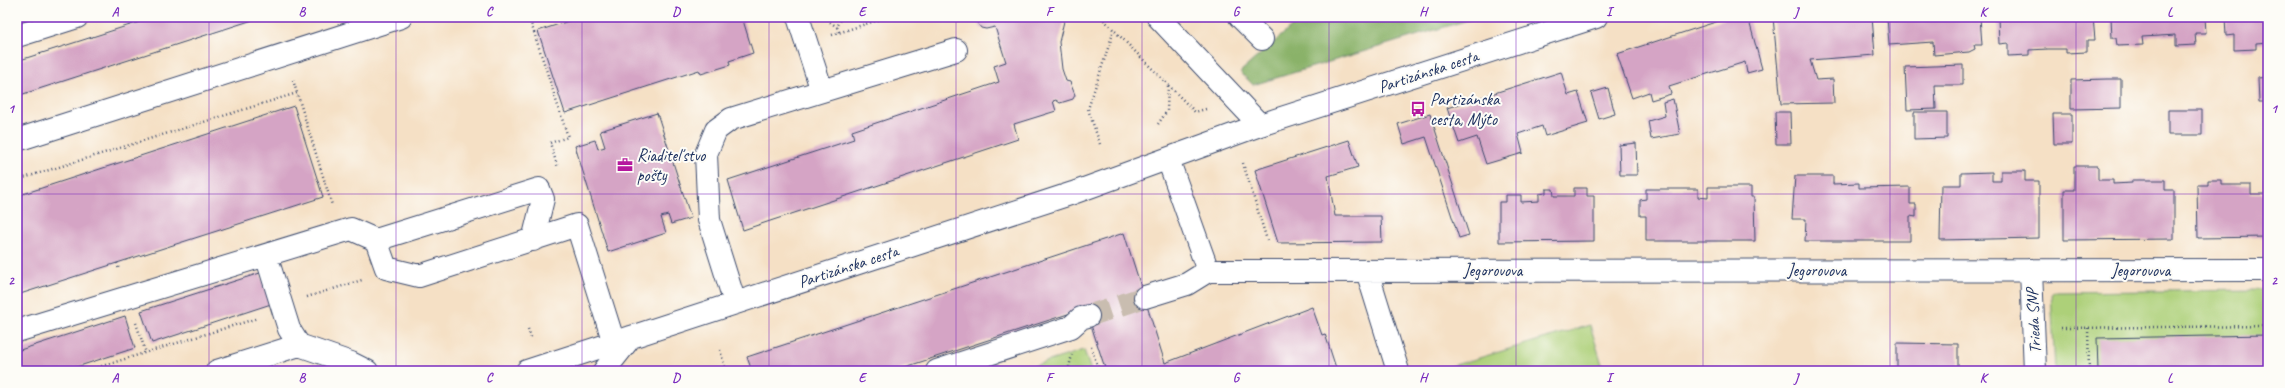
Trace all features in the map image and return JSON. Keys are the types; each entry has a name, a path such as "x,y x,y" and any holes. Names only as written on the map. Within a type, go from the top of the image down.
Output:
{"street":[{"path":"17,36 77,17"},
{"path":"17,140 401,17"},
{"path":"798,17 822,91"},
{"path":"1158,17 1260,125"},
{"path":"1240,17 1262,39"},
{"name":"Partizánska cesta","path":"527,371 1074,193 1260,125 1596,17"},
{"path":"735,303 708,220 706,154 716,130 731,119 956,50"},
{"path":"1168,158 1208,271"},
{"path":"17,331 350,229 376,240 539,188 543,199 533,240"},
{"path":"376,240 386,268 419,276 577,225 623,340 604,371"},
{"path":"266,255 289,329 299,345"},
{"name":"Trieda SNP","path":"2031,270 2035,371"},
{"name":"Jegorovova","path":"1367,271 2268,270"},
{"path":"1145,297 1187,284 1208,271 1367,271 1398,371"},
{"path":"937,371 1071,327 1081,318 1088,316"},
{"path":"216,371 299,345 351,363 367,371"}],"path":[{"path":"529,17 568,138 550,143 560,173"},
{"path":"839,32 837,27 842,17"},
{"path":"828,36 887,17"},
{"path":"1102,17 1195,112"},
{"path":"1100,144 1088,109 1114,30"},
{"path":"1158,124 1167,111 1168,85"},
{"path":"17,180 297,93 341,232"},
{"path":"1243,163 1267,240"},
{"path":"86,371 283,308 393,270"},
{"path":"2033,328 2268,326"},
{"path":"2088,328 2089,371"},
{"path":"528,330 532,340"},
{"path":"720,350 726,371"}],"green space":[{"path":"1294,17 1478,17 1253,85 1240,72 1298,21"},
{"path":"2268,290 2268,371 2055,371 2051,292"},
{"path":"1590,325 1604,371 1435,371"},
{"path":"1084,350 1091,371 1018,371"}],"building":[{"path":"155,17 262,17 17,96 17,61"},
{"path":"581,17 742,17 753,53 729,61 730,65 701,74 699,70 565,113 538,31"},
{"path":"978,17 1065,17 1059,42 1062,69 1066,81 1070,82 1075,95 1073,99 1060,103 1056,100 1053,101 1056,111 1014,124 1018,139 743,230 728,180 854,139 852,131 999,82 994,66 1006,62 995,27 986,29 981,28 978,24"},
{"path":"1731,17 1748,17 1762,69 1747,73 1745,62 1669,86 1671,94 1651,100 1649,92 1632,98 1617,54"},
{"path":"1773,17 1872,17 1875,55 1810,60 1816,80 1833,79 1834,103 1781,104"},
{"path":"1887,17 1980,17 1982,45 1974,45 1975,49 1969,52 1934,55 1933,42 1889,45"},
{"path":"1998,17 2093,17 2095,40 2087,40 2087,52 2066,53 2066,49 2048,49 2029,50 2029,55 2008,56 2008,43 1999,44"},
{"path":"2111,17 2205,17 2206,33 2195,33 2196,45 2176,46 2176,35 2142,37 2143,45 2117,46 2116,38 2112,38"},
{"path":"2225,17 2268,17 2268,42 2256,43 2256,49 2234,50 2234,35 2226,36"},
{"path":"1963,65 1963,85 1935,85 1936,109 1907,110 1905,67"},
{"path":"1561,72 1568,95 1578,92 1588,123 1545,136 1542,126 1518,134 1523,153 1486,164 1477,137 1459,143 1447,108"},
{"path":"2268,77 2268,102 2259,102 2258,78"},
{"path":"2121,79 2121,108 2071,109 2071,80"},
{"path":"1608,88 1615,114 1599,119 1591,93"},
{"path":"1673,99 1680,134 1651,139 1648,121 1665,116 1663,102"},
{"path":"294,106 323,197 17,295 17,196"},
{"path":"2168,110 2202,110 2202,135 2168,135"},
{"path":"1775,112 1790,112 1791,144 1776,144"},
{"path":"1914,112 1947,112 1947,138 1914,139"},
{"path":"657,113 691,218 671,224 668,215 661,217 666,233 608,252 575,146 595,140 598,149 605,147 600,131"},
{"path":"1430,114 1469,235 1459,238 1426,137 1404,144 1398,124"},
{"path":"2053,114 2072,114 2072,144 2054,144"},
{"path":"1349,140 1358,167 1328,176 1335,216 1381,216 1382,242 1278,243 1255,170"},
{"path":"1636,143 1637,175 1620,175 1619,145"},
{"path":"2074,166 2098,166 2098,180 2113,180 2113,184 2132,183 2132,180 2165,180 2165,190 2174,190 2174,239 2064,240 2064,190 2074,190"},
{"path":"2001,171 2025,171 2025,181 2039,181 2039,238 1940,240 1941,185 1961,185 1961,173 1992,172 1992,181 2001,181"},
{"path":"1795,176 1833,176 1833,184 1859,183 1859,188 1910,187 1910,204 1916,204 1916,217 1910,216 1910,241 1805,241 1806,219 1792,219"},
{"path":"2208,180 2221,180 2221,185 2251,185 2251,194 2266,194 2266,182 2268,182 2268,237 2198,238 2197,185 2208,185"},
{"path":"1708,187 1751,187 1751,197 1754,197 1755,241 1646,241 1646,216 1640,216 1640,200 1646,199 1646,189 1698,189 1698,197 1708,198"},
{"path":"1574,188 1587,188 1587,196 1594,196 1594,241 1499,242 1499,202 1506,202 1506,195 1521,195 1521,202 1539,201 1539,194 1546,193 1546,189 1553,189 1554,196 1574,196"},
{"path":"1124,233 1165,363 1312,307 1322,335 1325,334 1337,371 1106,371 1090,322 1077,311 893,371 752,371 747,357"},
{"path":"260,273 271,304 152,343 141,311"},
{"path":"125,316 135,348 64,371 17,371 17,351"},
{"path":"2268,335 2268,371 2098,371 2097,338"},
{"path":"1897,343 1958,344 1958,371 1897,371"}],"tunnel":[{"path":"1088,316 1145,297"}],"place":[{"name":"Partizánska cesta, Mýto","path":"1418,109"},
{"name":"Riaditeľstvo pošty","path":"625,165"}]}
